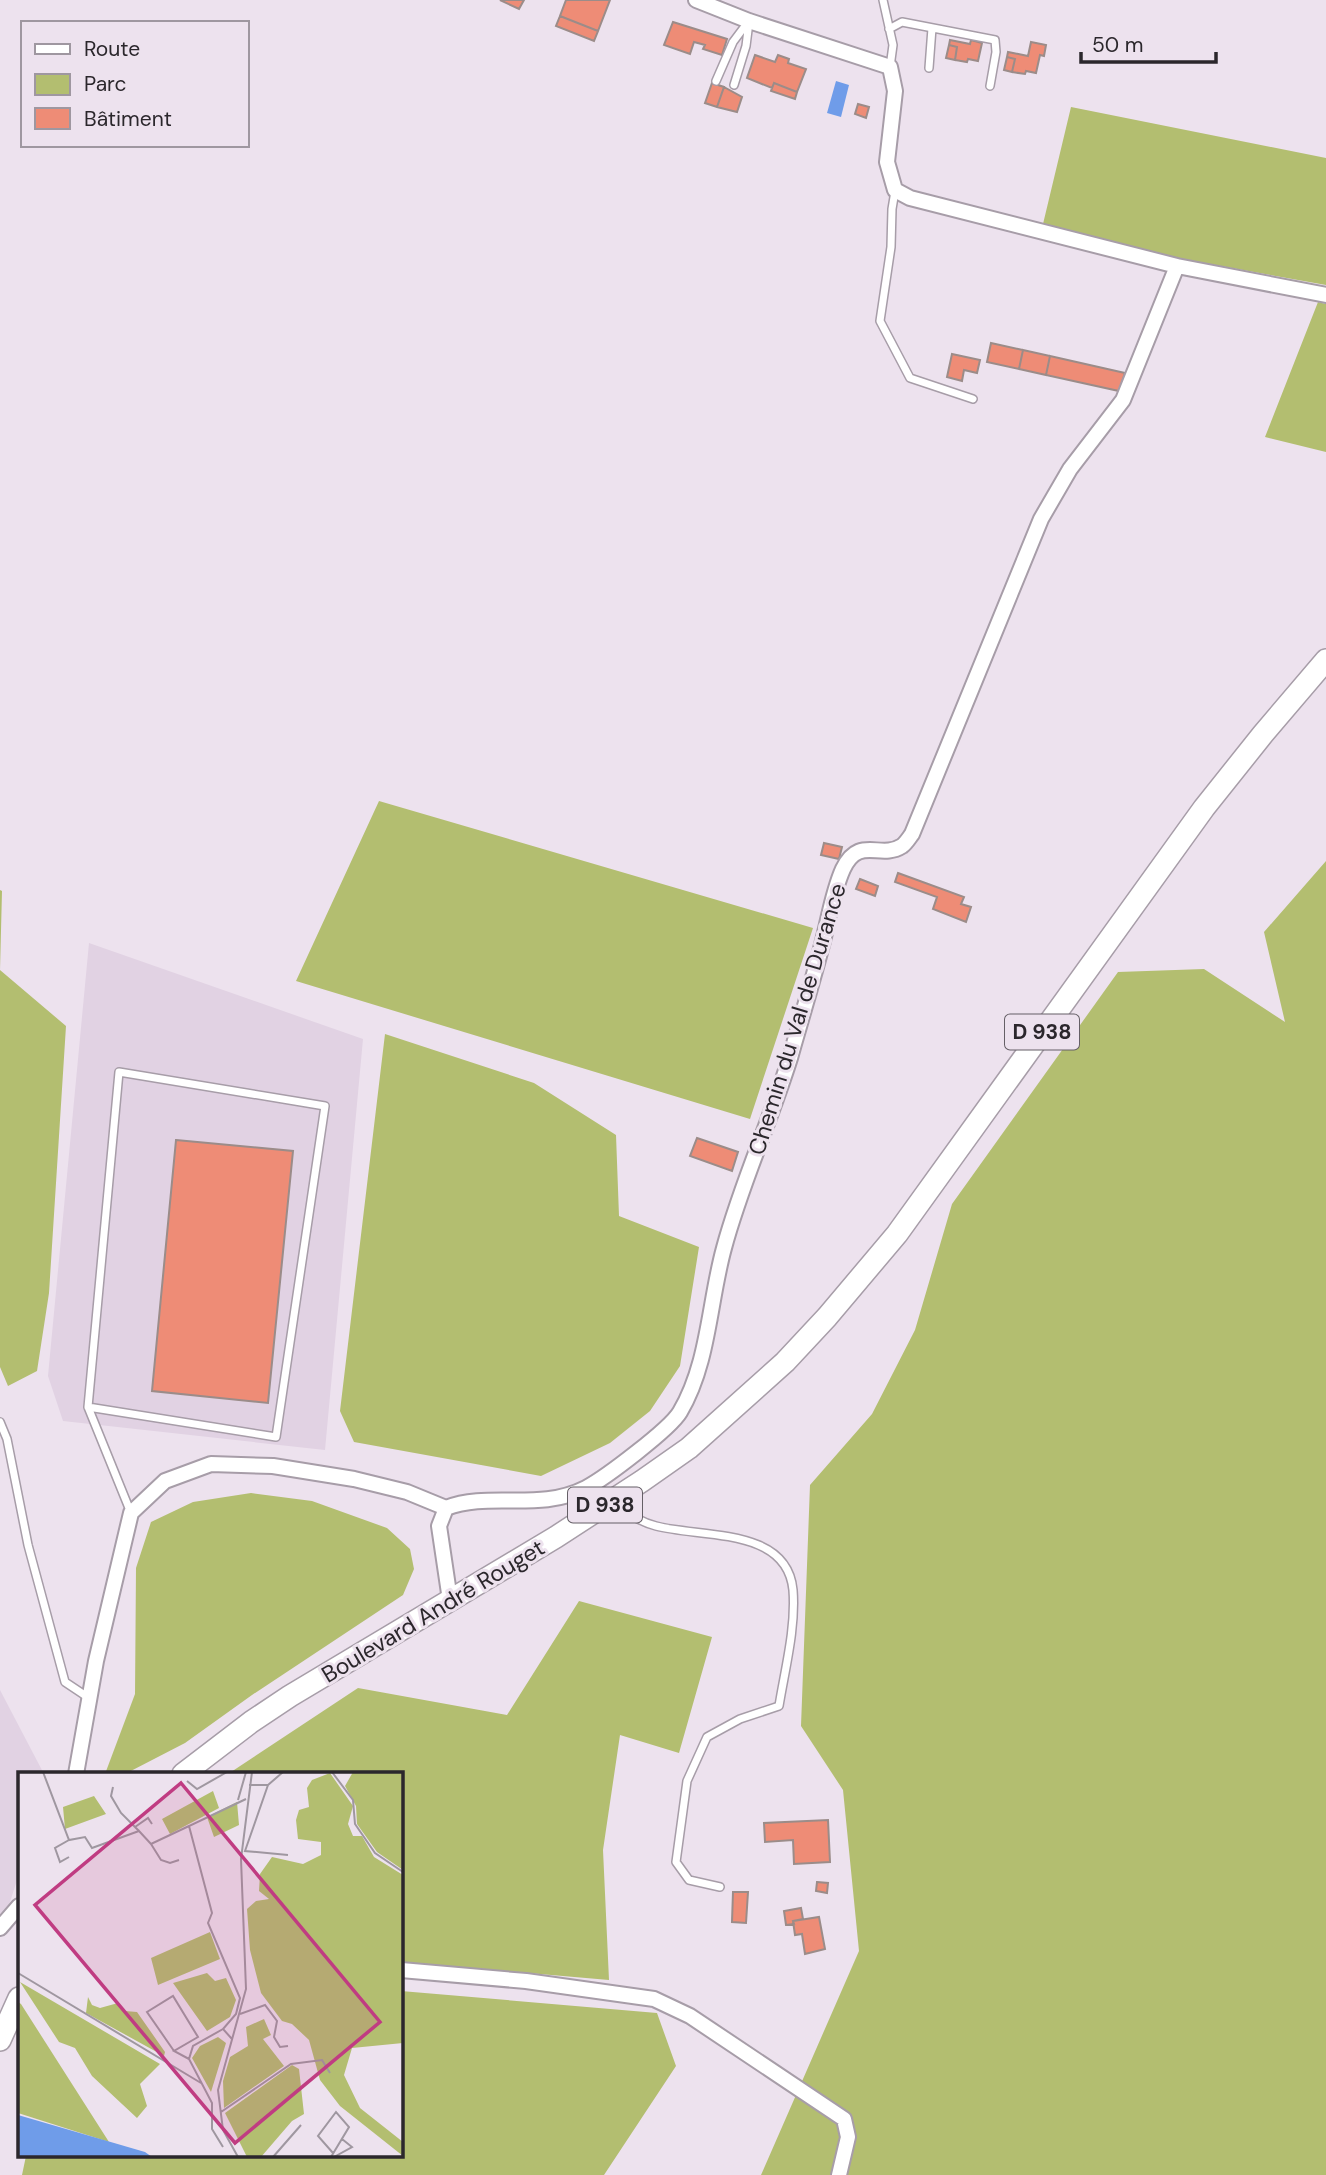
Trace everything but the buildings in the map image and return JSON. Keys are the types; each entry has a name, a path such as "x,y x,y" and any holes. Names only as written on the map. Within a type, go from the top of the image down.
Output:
{"main road":[{"name":"Boulevard André Rouget","path":"186,1772 290,1696 611,1502 690,1448 749,1396 827,1317 897,1234 1204,808 1326,660"},
{"path":"0,2040 18,2000"}],"street":[{"path":"696,0 749,21 890,67 895,91 887,162 895,190 910,198 1177,267 1326,295"},
{"name":"Chemin du Val de Durance","path":"446,1508 462,1502 535,1502 586,1488 659,1434 679,1414 694,1385 724,1248 783,1080 818,964 842,871 853,854 865,849 893,850 903,846 912,834 1041,519 1070,469 1123,400 1177,267"},
{"path":"76,1772 96,1661 131,1513 165,1481 211,1464 272,1466 354,1479 407,1492 446,1508 439,1526 450,1600"},
{"path":"0,1928 18,1907"},
{"path":"402,1970 526,1981 654,1999 690,2016 844,2119 848,2137 839,2175"}],"lane":[{"path":"883,0 893,45 890,67"},
{"path":"716,81 733,42 749,21"},
{"path":"734,85 746,46 749,21"},
{"path":"889,29 902,22 995,40 996,52 990,86"},
{"path":"929,68 932,28"},
{"path":"895,190 891,247 880,321 910,378 973,399"},
{"path":"88,1406 276,1437 325,1106 119,1072 88,1406 131,1513"},
{"path":"0,1422 65,1682 89,1698"},
{"path":"611,1502 642,1522 659,1527 762,1545 778,1555 787,1566 793,1588 793,1615 779,1706 740,1719 707,1737 687,1782 676,1862 689,1880 720,1887"}],"shaded area":[{"path":"89,943 363,1039 325,1450 63,1421 48,1376"},
{"path":"0,1690 43,1772 18,1772 18,1877 0,1933"}],"green space":[{"path":"1071,107 1326,158 1326,285 1160,255 1043,224"},
{"path":"1318,302 1326,304 1326,452 1265,437"},
{"path":"379,801 813,928 750,1119 296,981"},
{"path":"1326,861 1326,2175 761,2175 859,1951 843,1790 801,1726 810,1485 872,1414 915,1330 952,1204 1118,972 1204,969 1285,1022 1264,932"},
{"path":"0,890 2,891 0,970"},
{"path":"0,970 66,1026 49,1293 37,1371 8,1386 0,1367"},
{"path":"385,1034 534,1083 616,1135 619,1216 699,1247 680,1366 650,1411 610,1443 541,1476 354,1442 340,1411"},
{"path":"251,1493 312,1501 387,1528 410,1549 414,1569 403,1595 185,1743 129,1772 106,1772 135,1694 136,1568 151,1522 193,1502"},
{"path":"579,1601 712,1637 679,1753 620,1735 603,1850 609,1980 402,1962 402,1772 231,1772 358,1688 507,1715"},
{"path":"402,1991 657,2013 676,2066 604,2175 22,2175 26,2158 402,2158"}],"water":[{"path":"836,81 849,85 841,117 827,113"}]}
